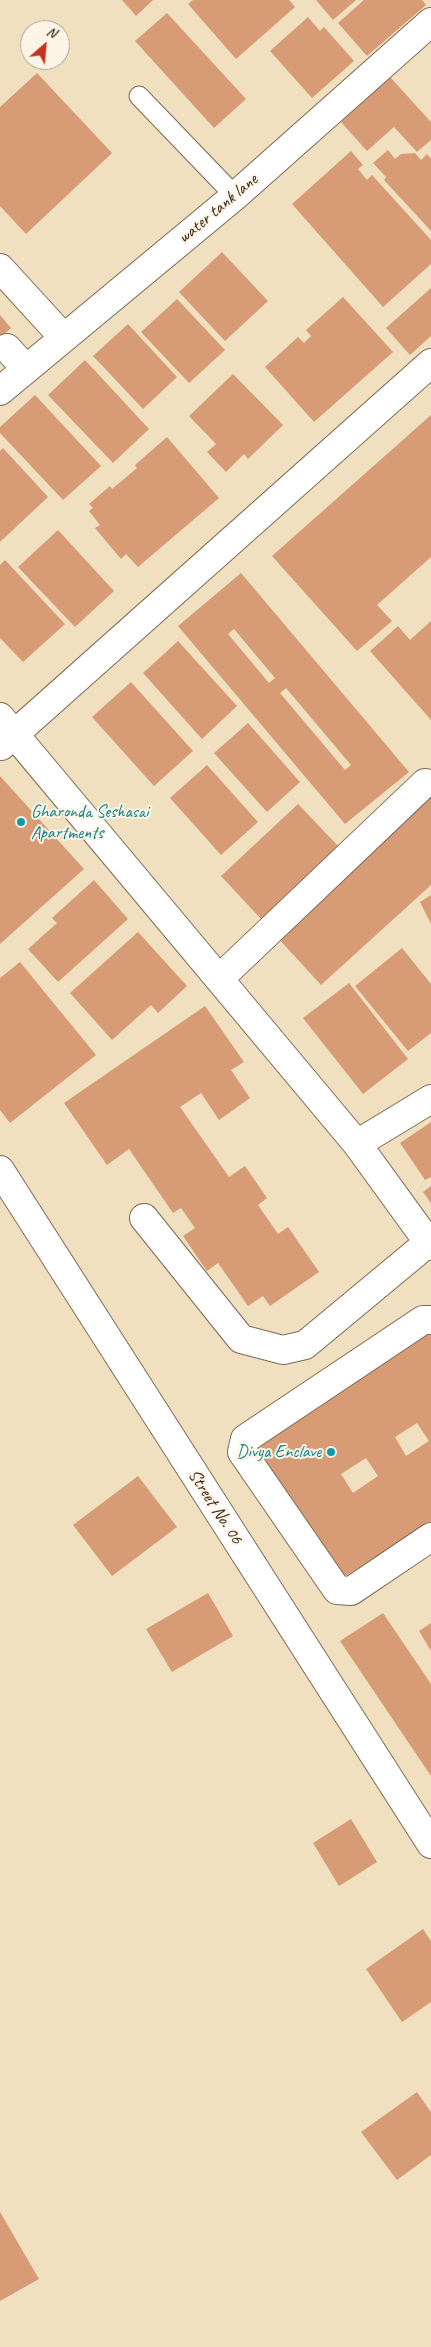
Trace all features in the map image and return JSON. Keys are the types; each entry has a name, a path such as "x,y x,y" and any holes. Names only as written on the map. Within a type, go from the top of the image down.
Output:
{"street":[{"name":"water tank lane","path":"0,391 234,196 431,22"},
{"path":"0,268 58,343"},
{"path":"29,324 58,343"},
{"path":"6,348 26,369"},
{"path":"144,1218 240,1339 282,1350 306,1345 430,1244 357,1144 218,979 5,733 431,363"},
{"path":"218,979 425,783"},
{"path":"357,1144 431,1099"},
{"name":"Street No. 06","path":"0,1170 431,1844"},
{"path":"431,1320 423,1320 245,1439 242,1452 337,1590 351,1591 431,1537"}],"lane":[{"path":"139,96 234,196"}],"building":[{"path":"122,0 153,0 136,16"},
{"path":"193,0 289,0 295,7 236,59 188,4"},
{"path":"316,0 356,0 333,20"},
{"path":"364,0 422,0 426,5 367,56 338,23"},
{"path":"167,13 246,99 214,128 135,41"},
{"path":"308,17 320,31 324,27 354,61 312,98 270,51"},
{"path":"37,73 112,153 26,234 0,206 0,107"},
{"path":"390,77 431,122 431,140 417,152 394,127 367,151 341,122"},
{"path":"388,150 395,159 401,154 415,153 421,160 427,154 431,159 431,231 384,180 386,177 373,163"},
{"path":"351,151 363,165 358,169 367,180 372,175 431,240 431,264 383,307 292,204"},
{"path":"222,252 268,301 225,341 179,292"},
{"path":"431,288 431,336 410,355 386,328"},
{"path":"343,297 393,352 314,422 265,367 298,337 304,343 311,336 306,330"},
{"path":"177,299 225,350 189,383 141,332"},
{"path":"0,315 11,328 0,338"},
{"path":"128,324 177,377 143,409 93,356"},
{"path":"85,360 149,429 113,463 48,395"},
{"path":"233,374 283,425 248,459 244,454 226,472 207,452 216,444 189,416"},
{"path":"35,395 101,466 63,500 0,433 0,427"},
{"path":"431,415 431,557 377,605 392,621 357,651 272,556"},
{"path":"167,437 219,498 138,567 126,554 121,559 95,528 100,525 89,511 93,508 89,504 110,486 112,489 137,468 135,465"},
{"path":"3,448 48,497 0,542 0,451"},
{"path":"58,530 114,591 75,627 18,567"},
{"path":"5,560 65,624 23,662 0,638 0,565"},
{"path":"241,573 409,772 345,824 178,626","holes":["234,629 275,678 269,683 228,634","286,688 351,765 345,770 280,693"]},
{"path":"431,621 431,720 370,651 398,626 410,640"},
{"path":"178,641 237,706 202,739 143,673"},
{"path":"131,682 193,751 154,786 92,717"},
{"path":"248,723 300,782 267,812 214,753"},
{"path":"207,765 258,822 221,855 170,798"},
{"name":"Gharonda Seshasai Apartments","path":"0,776 84,869 0,944"},
{"path":"431,797 431,885 321,985 277,937"},
{"path":"298,804 339,847 261,919 221,876"},
{"path":"94,880 128,919 58,982 28,949 57,923 52,918"},
{"path":"431,895 431,924 420,902"},
{"path":"138,932 187,986 158,1013 151,1005 112,1040 70,993"},
{"path":"402,948 431,984 431,1033 408,1051 355,986"},
{"path":"20,962 96,1055 10,1123 0,1110 0,978"},
{"path":"349,983 408,1059 363,1094 303,1018"},
{"path":"205,1006 244,1062 231,1070 250,1098 219,1120 201,1093 180,1107 229,1177 245,1166 267,1198 258,1205 278,1234 288,1227 319,1272 270,1306 263,1296 248,1306 218,1263 207,1271 183,1236 195,1228 181,1208 173,1213 129,1149 107,1165 64,1103"},
{"path":"431,1122 431,1177 425,1180 400,1143"},
{"path":"431,1186 431,1203 423,1192"},
{"name":"Divya Enclave","path":"428,1330 431,1334 431,1521 339,1580 256,1448","holes":["417,1423 429,1441 406,1456 395,1437","366,1458 378,1476 353,1493 341,1474"]},
{"path":"138,1476 177,1527 112,1576 73,1525"},
{"path":"208,1593 233,1636 172,1672 146,1629"},
{"path":"383,1613 431,1684 431,1776 340,1641"},
{"path":"431,1623 431,1651 419,1631"},
{"path":"351,1819 377,1862 339,1886 313,1843"},
{"path":"423,1929 431,1941 431,2002 402,2022 366,1969"},
{"path":"417,2092 431,2112 431,2155 397,2180 361,2132"},
{"path":"0,2212 39,2279 0,2301"}],"place":[{"name":"Gharonda Seshasai Apartments","path":"21,822"},
{"name":"Divya Enclave","path":"331,1452"}]}
